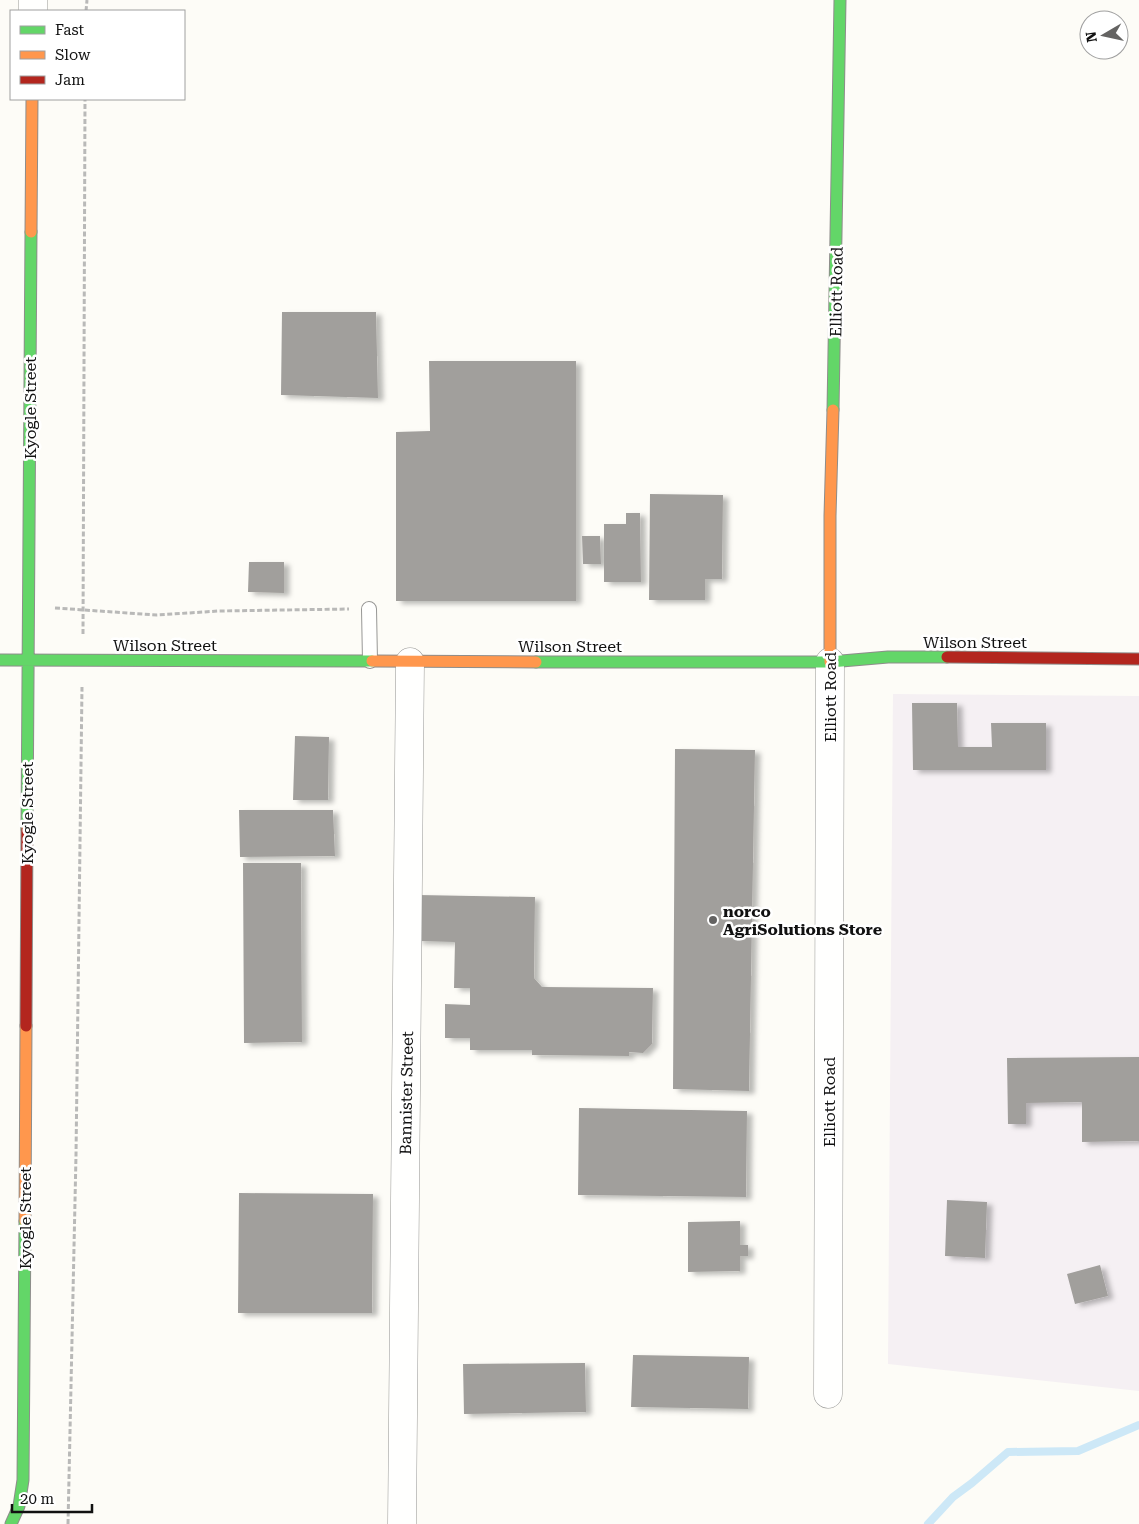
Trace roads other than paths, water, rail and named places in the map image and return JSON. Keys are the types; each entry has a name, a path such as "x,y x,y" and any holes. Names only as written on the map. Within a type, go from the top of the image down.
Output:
{"street":[{"name":"Elliott Road","path":"828,1394 830,516 836,286 840,0"},
{"name":"Kyogle Street","path":"10,1524 20,1506 24,1480 32,100"},
{"name":"Wilson Street","path":"0,660 830,662 888,657 1139,659"},
{"name":"Bannister Street","path":"402,1524 410,662"}],"lane":[{"path":"369,609 370,662"}],"waterway":[{"path":"928,1524 953,1497 1008,1452 1078,1451 1139,1425"}],"place":[{"name":"norco AgriSolutions Store","path":"713,920"}]}
